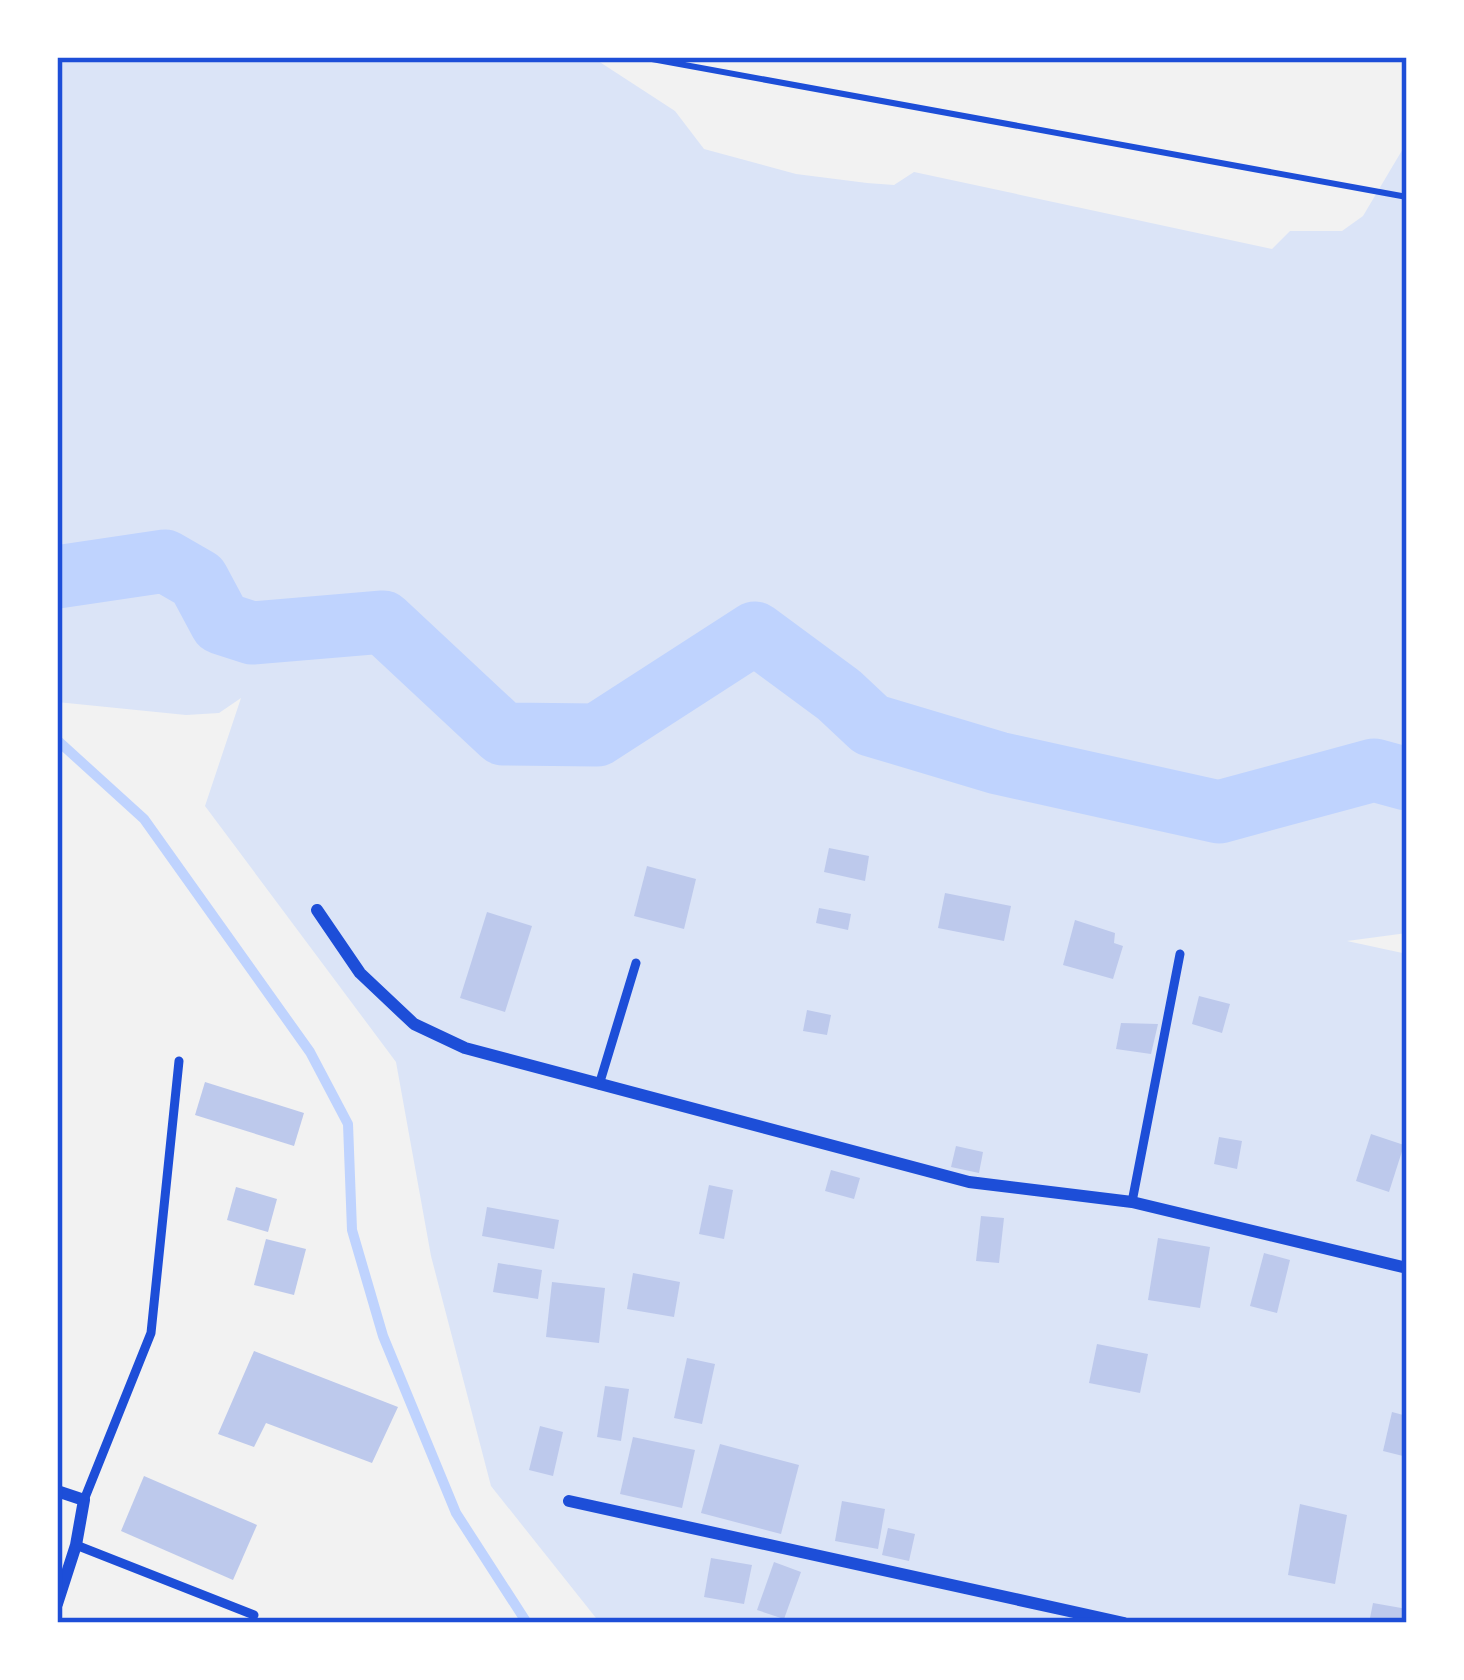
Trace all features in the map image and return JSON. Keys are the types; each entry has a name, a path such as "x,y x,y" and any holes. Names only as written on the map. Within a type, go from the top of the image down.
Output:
{"street":[{"path":"317,910 360,974 414,1024 465,1048 969,1182 1132,1202 1407,1268"},
{"path":"57,1491 84,1500 57,1604"},
{"path":"569,1502 1124,1623"}],"lane":[{"path":"1132,1202 1180,954"},
{"path":"599,1085 637,963"},
{"path":"84,1500 151,1333 178,1061"},
{"path":"76,1545 254,1616"}],"path":[{"path":"641,57 1407,197"}],"shaded area":[{"path":"57,57 592,57 675,111 704,149 796,174 867,183 894,185 914,172 1272,249 1290,231 1342,231 1363,216 1407,142 1407,933 1347,941 1407,954 1407,1623 600,1623 491,1486 431,1256 396,1062 205,806 241,698 219,713 186,715 57,702"}],"building":[{"path":"829,848 869,856 865,881 824,872"},
{"path":"647,866 696,879 684,929 634,916"},
{"path":"945,893 1011,906 1004,941 938,928"},
{"path":"819,908 851,914 848,930 816,923"},
{"path":"487,912 532,926 505,1012 460,998"},
{"path":"1075,920 1115,933 1114,943 1123,946 1113,979 1063,965"},
{"path":"1199,996 1230,1004 1222,1033 1192,1024"},
{"path":"807,1010 831,1015 827,1035 803,1031"},
{"path":"1121,1023 1158,1024 1151,1054 1116,1049"},
{"path":"205,1082 304,1113 294,1146 195,1115"},
{"path":"1371,1134 1404,1145 1389,1192 1356,1181"},
{"path":"1219,1137 1242,1141 1237,1169 1214,1164"},
{"path":"956,1146 983,1152 979,1173 951,1167"},
{"path":"831,1170 860,1178 854,1199 825,1191"},
{"path":"709,1185 733,1190 724,1239 699,1234"},
{"path":"236,1187 277,1199 268,1232 227,1220"},
{"path":"487,1207 559,1220 554,1249 482,1236"},
{"path":"981,1216 1004,1218 999,1263 976,1261"},
{"path":"1158,1238 1210,1247 1200,1308 1148,1300"},
{"path":"266,1239 306,1249 294,1295 254,1285"},
{"path":"1264,1253 1290,1260 1277,1313 1250,1306"},
{"path":"498,1263 542,1270 538,1299 493,1292"},
{"path":"633,1273 680,1282 674,1317 627,1309"},
{"path":"552,1282 605,1288 599,1343 546,1337"},
{"path":"1097,1344 1148,1354 1140,1393 1089,1383"},
{"path":"254,1351 398,1407 372,1463 266,1423 254,1447 218,1434"},
{"path":"687,1358 715,1364 702,1424 674,1418"},
{"path":"605,1386 629,1389 621,1441 597,1437"},
{"path":"1392,1412 1407,1416 1407,1457 1383,1451"},
{"path":"540,1426 563,1432 553,1476 529,1470"},
{"path":"633,1437 695,1450 682,1508 620,1494"},
{"path":"720,1444 799,1465 781,1534 701,1513"},
{"path":"144,1476 257,1525 233,1580 121,1531"},
{"path":"842,1501 885,1509 878,1549 835,1541"},
{"path":"1300,1504 1347,1515 1335,1584 1288,1575"},
{"path":"888,1528 915,1534 909,1561 882,1555"},
{"path":"711,1558 752,1565 744,1604 704,1597"},
{"path":"774,1562 801,1572 784,1619 757,1610"},
{"path":"1373,1603 1407,1609 1407,1623 1369,1623"}],"waterway":[{"path":"57,577 165,561 198,580 221,623 252,633 383,622 503,734 597,735 755,633 839,695 871,725 998,763 1219,812 1374,770 1407,779"},
{"path":"57,740 144,819 310,1052 348,1124 352,1230 383,1336 456,1513 527,1623"}]}
